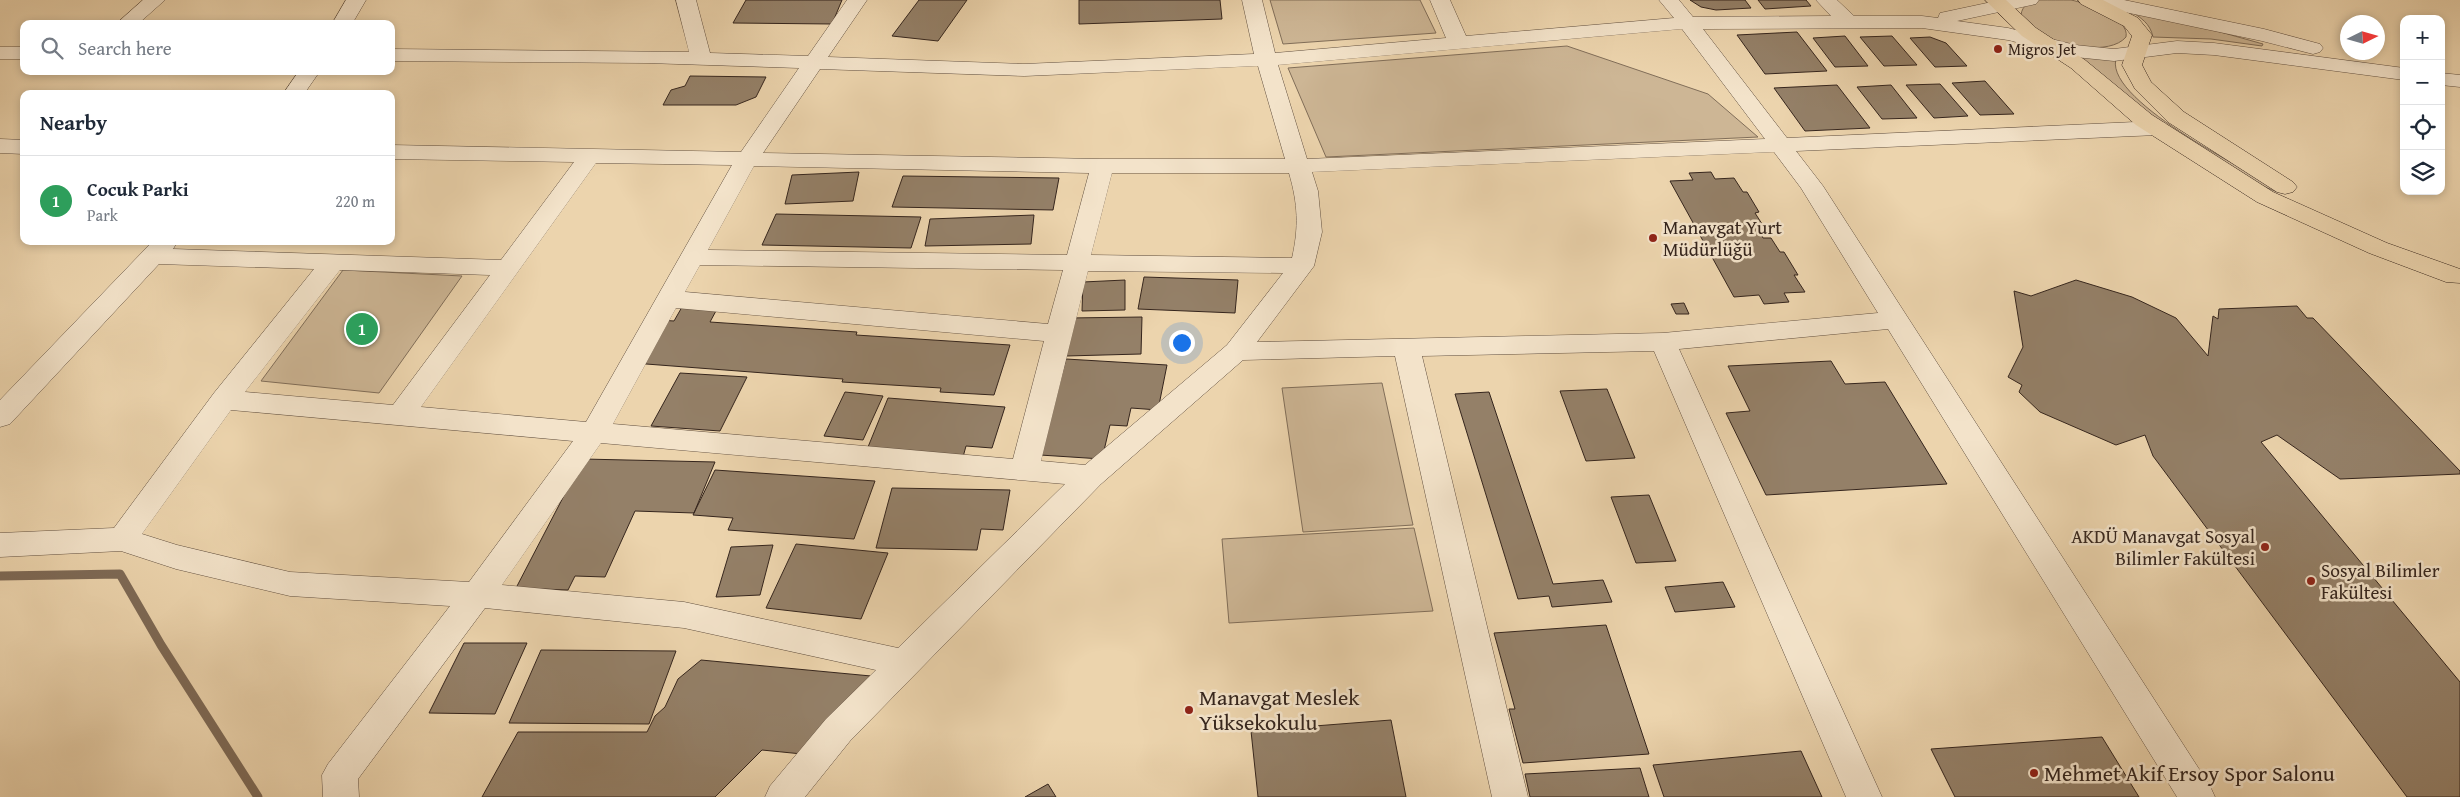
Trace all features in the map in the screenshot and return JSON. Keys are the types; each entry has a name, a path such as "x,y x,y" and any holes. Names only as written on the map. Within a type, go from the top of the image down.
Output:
{"main road":[{"path":"2088,0 2131,22 2142,36 2132,65 2142,85 2176,117 2284,187 2457,277"},
{"path":"1998,3 2045,44 2078,64 2157,128 2265,197 2378,248 2457,277"}],"street":[{"path":"131,20 155,0"},
{"path":"344,20 356,0"},
{"path":"686,0 701,58"},
{"path":"341,797 340,775 477,595 594,432 746,159 857,0"},
{"path":"783,797 838,730 1092,476 1236,351 1302,266 1310,232 1306,190 1266,60 1252,0"},
{"path":"1440,0 1459,44"},
{"path":"1669,0 1717,60 1811,186 2197,797"},
{"path":"1826,0 1849,23"},
{"path":"1922,22 1998,3 2029,0"},
{"path":"2096,0 2264,35 2400,72"},
{"path":"395,55 701,58 1024,70 1266,60 1687,23 1922,22 2001,32 2075,51 2114,55 2136,54 2177,47 2214,49 2400,72"},
{"path":"0,53 20,53"},
{"path":"297,90 307,75"},
{"path":"2445,79 2460,81"},
{"path":"395,152 1102,166 1298,166 2157,128"},
{"path":"0,161 13,147"},
{"path":"400,415 590,156"},
{"path":"1024,470 1102,166"},
{"path":"0,417 160,248 333,262 508,268"},
{"path":"691,258 1302,266"},
{"path":"122,539 224,400 333,262"},
{"path":"668,299 1059,334"},
{"path":"1236,351 1663,342 1896,320"},
{"path":"1663,342 1864,797"},
{"path":"1406,346 1510,797"},
{"path":"224,400 1092,476"},
{"path":"0,545 122,539 176,558 290,584 477,595 684,615 904,664"}],"shaded area":[{"path":"1270,0 1420,0 1436,33 1283,44"},
{"path":"2039,0 2071,0 2106,12 2121,24 2125,30 2126,37 2118,43 2097,48 2071,45 2048,38 2035,30 2021,15 2027,4"},
{"path":"2129,10 2192,24 2263,44 2262,46 2211,39 2153,37 2147,24"},
{"path":"1567,46 1708,94 1758,137 1326,157 1288,68"},
{"path":"2072,54 2117,56 2117,73 2130,92 2152,112 2210,150 2279,188 2277,192 2179,138"},
{"path":"343,270 462,276 379,393 261,381"},
{"path":"1382,383 1413,525 1303,532 1282,388"},
{"path":"1414,528 1433,611 1229,623 1222,539"}],"building":[{"path":"746,0 842,0 832,24 733,23"},
{"path":"919,0 967,0 938,41 892,36"},
{"path":"1079,0 1220,0 1222,19 1079,24"},
{"path":"1690,0 1745,0 1751,8 1716,10 1701,7"},
{"path":"1758,0 1806,0 1811,6 1765,9"},
{"path":"1797,32 1827,71 1765,74 1737,35"},
{"path":"1845,36 1868,66 1835,67 1813,38"},
{"path":"1892,36 1917,65 1884,66 1860,37"},
{"path":"1930,37 1946,43 1967,66 1935,67 1910,38"},
{"path":"690,76 766,77 756,97 736,105 663,105 671,90 685,86"},
{"path":"1985,81 2014,114 1980,115 1952,83"},
{"path":"1940,84 1968,116 1934,118 1906,85"},
{"path":"1837,85 1870,128 1805,131 1774,88"},
{"path":"1891,85 1917,118 1882,119 1857,87"},
{"path":"859,172 853,201 785,204 792,175"},
{"path":"1711,172 1715,179 1734,178 1743,192 1747,192 1759,212 1755,213 1764,227 1757,227 1763,238 1771,238 1780,252 1784,252 1798,275 1794,275 1805,292 1784,293 1789,302 1764,304 1759,295 1734,297 1670,181 1693,180 1689,173"},
{"path":"903,176 1059,178 1053,210 892,207"},
{"path":"776,214 921,217 911,248 762,245"},
{"path":"1034,215 1031,244 925,246 930,219"},
{"path":"1144,277 1238,280 1235,313 1138,309"},
{"path":"1125,280 1125,310 1082,311 1083,282"},
{"name":"Sosyal Bilimler Fakültesi","path":"2076,280 2132,297 2176,318 2208,356 2213,316 2218,319 2219,309 2297,306 2307,318 2313,318 2460,471 2460,474 2340,479 2277,435 2261,442 2460,682 2460,797 2407,797 2153,456 2145,435 2116,445 2040,412 2019,392 2022,385 2008,377 2023,347 2014,291 2031,296"},
{"path":"1684,303 1689,314 1676,314 1671,304"},
{"path":"682,307 717,309 710,322 857,332 856,335 1010,345 994,395 940,392 941,388 842,382 843,379 633,363 659,320 674,321"},
{"path":"1142,317 1141,354 1066,356 1069,318"},
{"path":"1066,359 1167,365 1158,410 1131,408 1127,426 1110,425 1102,459 1040,455"},
{"path":"1831,361 1845,384 1885,382 1947,484 1766,495 1726,413 1750,411 1728,366"},
{"path":"680,373 747,377 720,431 651,426"},
{"path":"1607,389 1635,458 1586,461 1560,391"},
{"path":"845,392 883,396 863,440 824,436"},
{"path":"1489,392 1553,584 1603,580 1612,602 1552,607 1549,596 1518,599 1455,394"},
{"path":"888,398 1005,407 992,448 966,446 963,457 868,447"},
{"path":"583,459 715,462 694,513 635,511 605,577 575,576 568,590 516,588"},
{"path":"715,470 875,481 854,539 728,530 733,518 693,515"},
{"path":"892,488 1010,490 1003,530 981,529 977,550 876,548"},
{"path":"1649,495 1676,561 1636,563 1611,497"},
{"path":"796,544 888,553 861,619 766,608"},
{"path":"773,545 760,595 716,597 731,547"},
{"path":"1723,582 1735,607 1675,612 1665,587"},
{"path":"1606,625 1649,754 1523,763 1509,709 1515,709 1494,633"},
{"path":"464,643 527,643 495,714 429,713"},
{"path":"541,650 676,651 649,724 509,723"},
{"path":"701,660 871,676 802,754 762,750 715,797 482,797 518,732 647,732 655,716 665,707 678,679"},
{"path":"1391,720 1406,797 1258,797 1251,731"},
{"name":"Mehmet Akif Ersoy Spor Salonu","path":"2102,737 2139,797 1955,797 1931,749"},
{"path":"1801,751 1822,797 1664,797 1653,765"},
{"path":"1640,768 1649,797 1530,797 1525,774"},
{"path":"1048,784 1056,797 1025,797"}],"waterway":[{"path":"0,576 120,574 161,645 258,797"}],"place":[{"name":"Migros Jet","path":"1998,49"},
{"name":"Manavgat Yurt Müdürlüğü","path":"1653,238"},
{"name":"Cocuk Parki","path":"362,329"},
{"name":"AKDÜ Manavgat Sosyal Bilimler Fakültesi","path":"2265,547"},
{"name":"Sosyal Bilimler Fakültesi","path":"2311,581"},
{"name":"Manavgat Meslek Yüksekokulu","path":"1189,710"},
{"name":"Mehmet Akif Ersoy Spor Salonu","path":"2034,773"}]}
